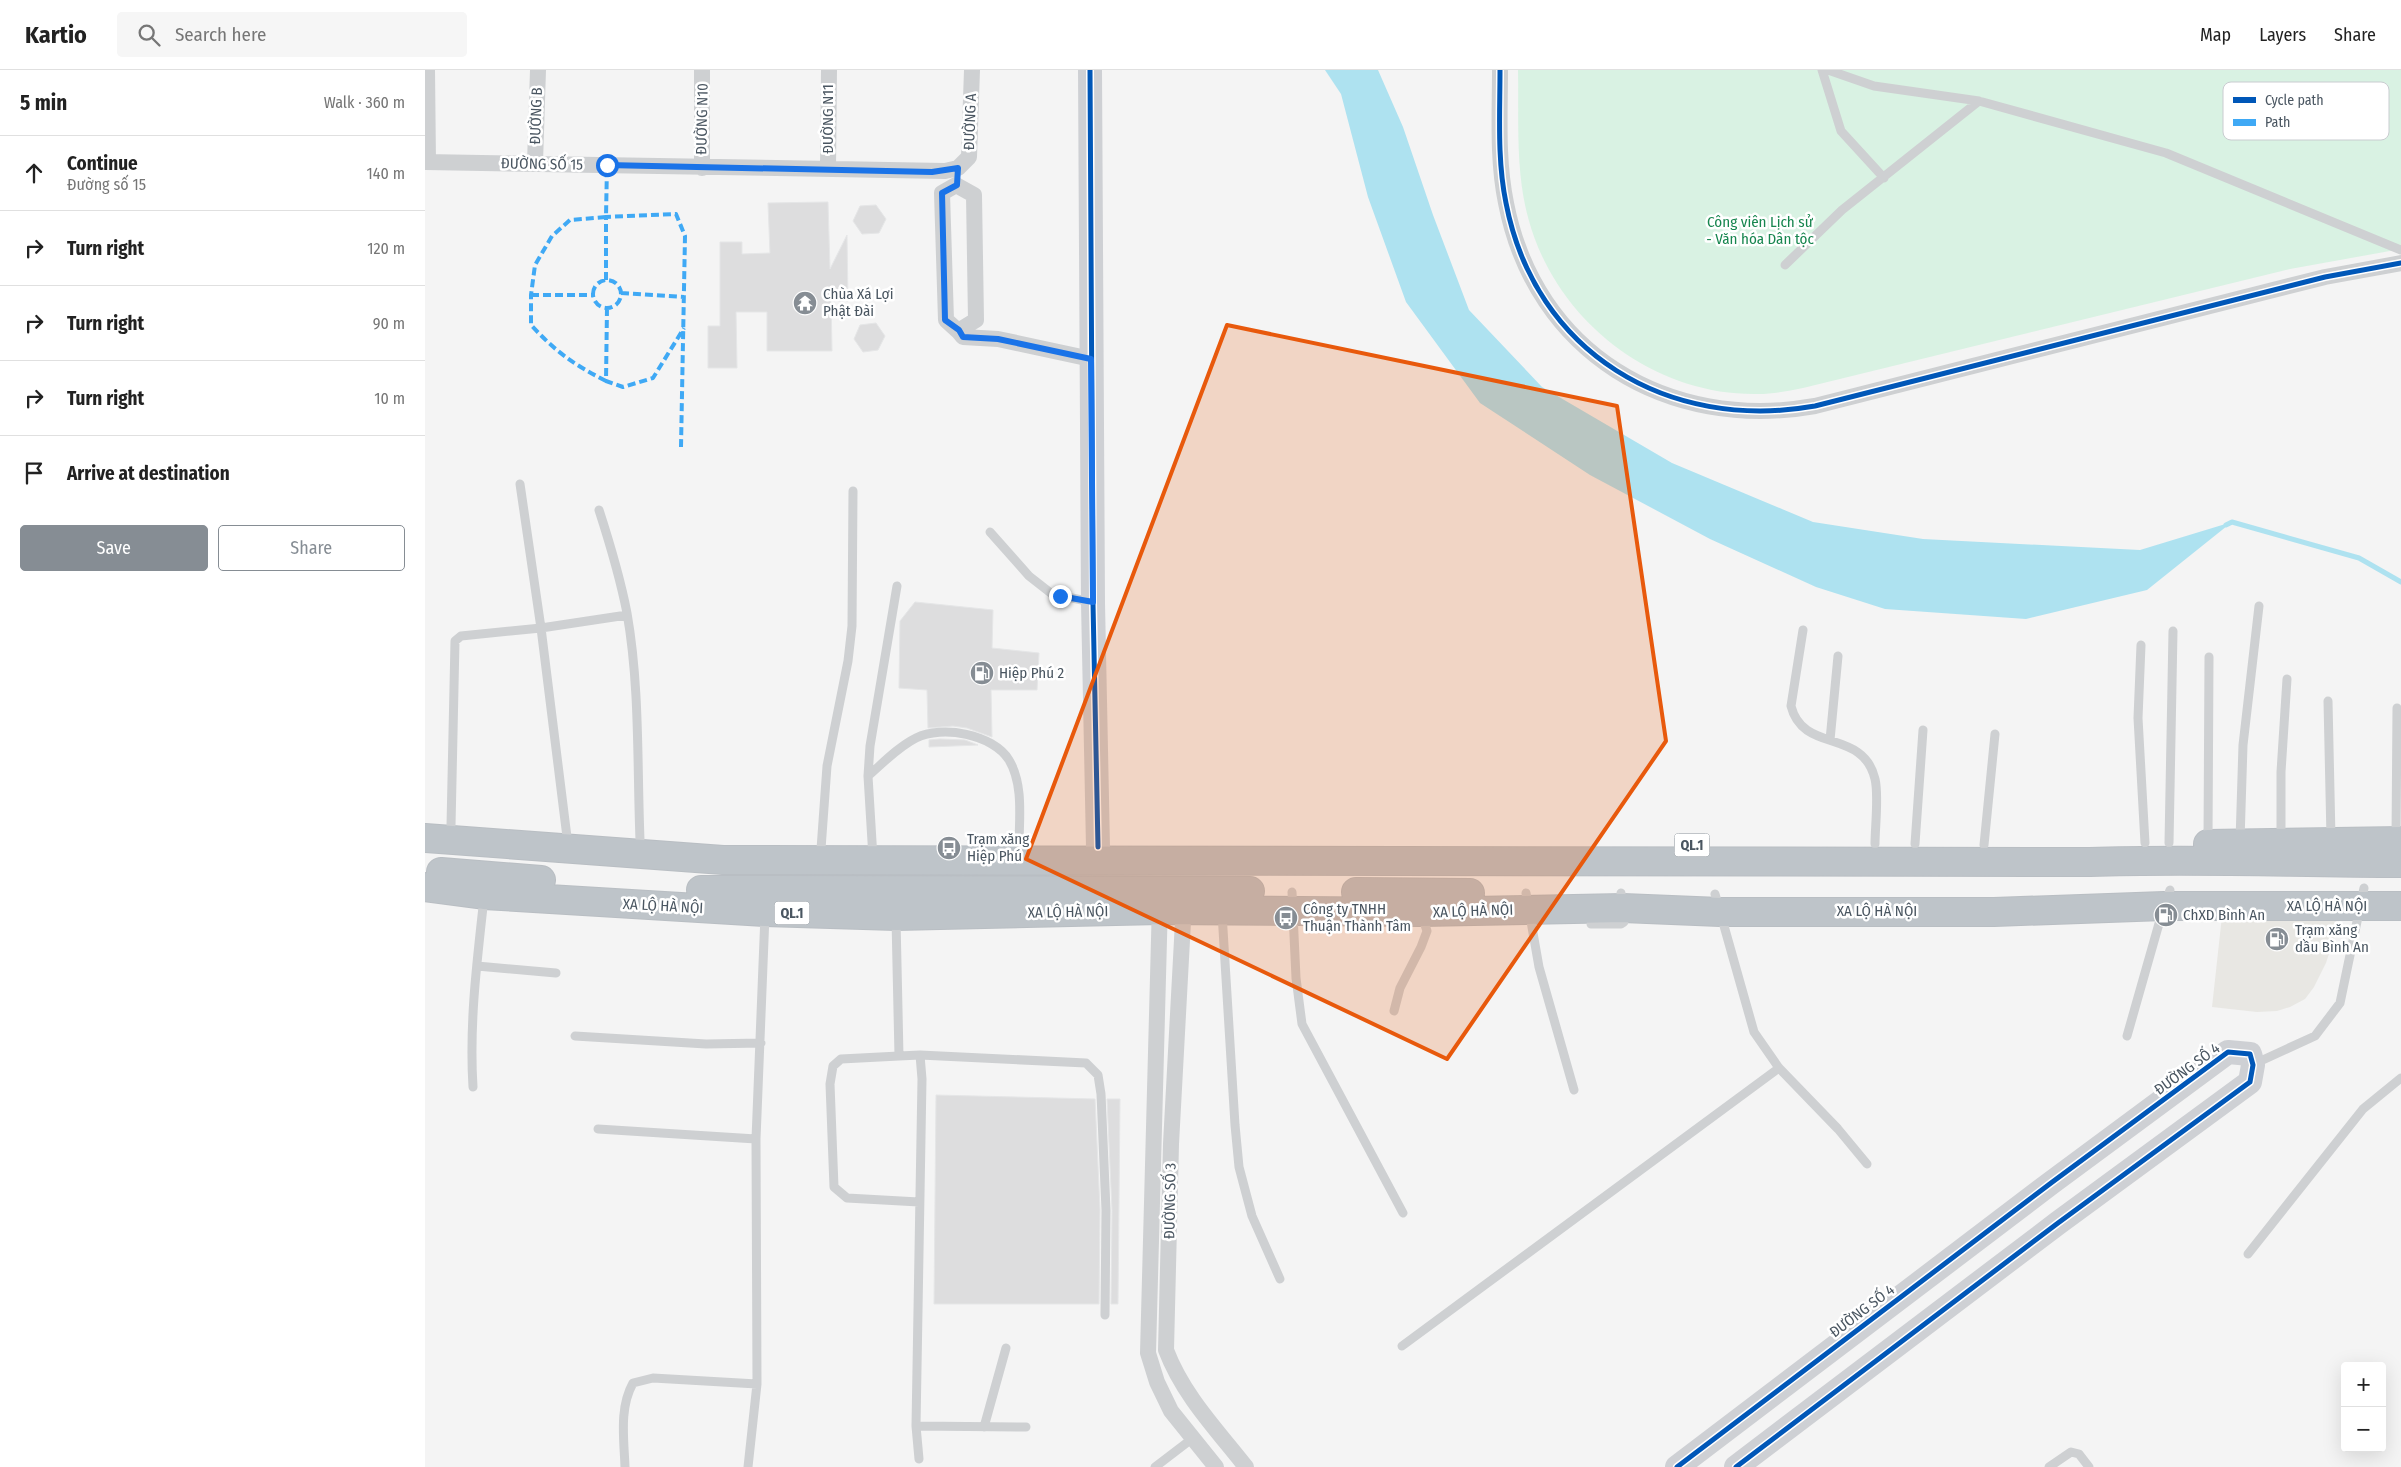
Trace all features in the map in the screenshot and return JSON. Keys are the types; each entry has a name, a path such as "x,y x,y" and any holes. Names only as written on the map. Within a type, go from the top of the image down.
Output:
{"highway":[{"name":"QL.1","path":"438,824 567,838 821,849 865,860"},
{"name":"QL.1","path":"425,838 723,860 987,860 1098,854 1875,844 1984,844 2243,850 2399,849"},
{"name":"QL.1","path":"987,860 1005,848 1019,847 1098,854 2090,862 2159,848 2208,844 2243,850 2281,842 2331,841 2399,849"},
{"name":"XA LỘ HÀ NỘI","path":"425,870 485,885"},
{"name":"XA LỘ HÀ NỘI","path":"425,887 485,885 657,889 766,902 895,904 1221,900 1717,903 2093,890 2167,898 2362,897 2401,888"},
{"name":"XA LỘ HÀ NỘI","path":"2362,897 2401,906"}],"street":[{"path":"427,70 427,162"},
{"name":"ĐƯỜNG B","path":"535,163 538,70"},
{"name":"ĐƯỜNG N10","path":"702,168 703,70"},
{"name":"ĐƯỜNG N11","path":"828,169 829,70"},
{"name":"ĐƯỜNG A","path":"958,168 969,157 972,70"},
{"path":"1090,70 1093,602 1098,854"},
{"path":"1500,70 1501,153 1506,203 1520,252 1543,296 1573,335 1610,368 1656,392 1705,407 1749,412 1793,410 1815,406 2325,277 2401,263"},
{"name":"ĐƯỜNG SỐ 15","path":"427,162 932,172 958,168"},
{"path":"957,185 958,168"},
{"path":"957,185 974,196 976,320 959,330"},
{"path":"957,185 942,193 945,320 959,330 963,337 998,339 1091,359"},
{"name":"ĐƯỜNG SỐ 3","path":"1172,901 1171,1144 1166,1350 1175,1373 1185,1390 1246,1467"},
{"name":"ĐƯỜNG SỐ 3","path":"1172,901 1148,1353 1157,1382 1171,1411 1216,1467"},
{"name":"ĐƯỜNG SỐ 4","path":"1677,1467 2051,1183 2228,1052 2250,1054 2253,1065"},
{"path":"1736,1467 2058,1223 2250,1082 2253,1065"},
{"path":"1157,1382 1175,1373"}],"lane":[{"path":"1822,70 1841,131 1884,178"},
{"path":"1828,70 1874,86 1979,101 2166,153 2401,250"},
{"path":"1785,265 1842,210 1979,101"},
{"path":"520,484 541,628 567,838"},
{"path":"821,849 827,766 848,661 852,626 853,491"},
{"path":"599,510 614,558 627,615 636,703 640,840"},
{"path":"989,532 1029,576 1052,594 1093,602"},
{"path":"865,860 870,746 897,586"},
{"path":"2243,850 2243,745 2259,606"},
{"path":"438,824 455,641 461,636 541,628 627,615"},
{"path":"1803,630 1791,706 1794,716 1800,725 1830,740 1857,749 1869,763 1876,780 1875,844"},
{"path":"2159,848 2173,631"},
{"path":"2141,645 2138,718 2159,848"},
{"path":"1830,740 1838,656"},
{"path":"2208,844 2209,657"},
{"path":"2281,842 2281,772 2287,679"},
{"path":"2328,701 2331,841"},
{"path":"2397,708 2399,849"},
{"path":"1915,844 1923,730"},
{"path":"868,776 915,738 929,733 981,737 1009,760 1015,777 1018,790 1019,847"},
{"path":"1984,844 1995,734"},
{"path":"473,1087 471,1056 485,885"},
{"path":"2253,1065 2315,1036 2340,1003 2362,897"},
{"path":"2127,1036 2167,898"},
{"path":"1221,900 1239,1167 1252,1216 1280,1279"},
{"path":"1292,901 1296,978 1302,1024 1403,1213"},
{"path":"1528,901 1539,966 1574,1090"},
{"path":"1591,924 1621,924 1623,922 1622,901"},
{"path":"748,1467 757,1384 757,1139 766,902"},
{"path":"1395,1011 1400,988 1421,948 1427,931 1425,902"},
{"path":"1717,903 1754,1032 1779,1068 1838,1129 1867,1164"},
{"path":"895,904 899,1056"},
{"path":"477,966 556,973"},
{"path":"575,1036 706,1044 761,1043"},
{"path":"919,1459 916,1426 920,1055"},
{"path":"919,1202 847,1198 834,1187 830,1084 833,1066 841,1059 920,1055 1086,1063 1098,1075 1101,1094 1107,1210 1105,1315"},
{"path":"1402,1346 1779,1068"},
{"path":"2248,1254 2363,1109 2401,1078"},
{"path":"597,1130 757,1139"},
{"path":"984,1427 1006,1348"},
{"path":"625,1467 623,1424 627,1394 633,1383 653,1378 757,1384"},
{"path":"916,1426 1026,1427"},
{"path":"1155,1467 1193,1438"},
{"path":"2049,1467 2071,1452 2079,1454 2089,1467"}],"highlighted area":[{"path":"1227,325 1617,406 1666,741 1447,1059 1026,859"}],"shaded area":[{"name":"Trạm xăng dầu Bình An","path":"2342,913 2326,963 2314,987 2305,999 2277,1011 2257,1012 2212,1007 2222,916"}],"green space":[{"name":"Công viên Lịch sử - Văn hóa Dân tộc","path":"1518,70 2401,70 2401,249 2290,269 1803,388 1764,394 1719,391 1682,382 1647,367 1615,346 1586,320 1562,290 1543,257 1529,221 1522,184 1519,146"}],"water":[{"path":"1325,70 1378,70 1403,127 1433,215 1469,310 1542,387 1672,463 1813,522 1923,539 2140,550 2232,522 2147,590 2026,619 1885,609 1816,587 1710,539 1590,475 1480,403 1406,302 1368,197 1341,94"}],"building":[{"path":"828,202 830,269 847,235 848,301 831,301 832,351 767,351 767,312 736,312 737,368 708,368 708,326 720,326 720,242 742,242 742,254 770,253 768,203"},
{"path":"876,205 886,219 879,233 862,234 853,221 860,206"},
{"path":"876,323 885,336 878,350 863,352 854,339 860,325"},
{"name":"Hiệp Phú 2","path":"915,602 993,610 992,648 1039,653 1037,690 991,690 992,737 967,728 953,726 928,728 927,690 899,688 900,621"},
{"path":"929,740 965,740 978,745 929,747"},
{"path":"936,1095 1095,1099 1100,1210 1099,1304 934,1304"},
{"path":"1107,1099 1120,1099 1118,1304 1111,1304 1112,1210"}],"waterway":[{"path":"2226,525 2232,522 2359,558 2401,582"}],"marked path":[{"path":"606,381 565,357 531,325 531,295 535,265 552,236 570,220 606,217 607,165"},
{"path":"606,280 606,217 676,214 685,236 681,447"},
{"path":"607,280 617,284 621,294 617,304 607,308 597,304 593,294 597,284 607,280"},
{"path":"621,293 684,297"},
{"path":"531,295 592,295"},
{"path":"607,308 606,381 623,387 653,378 684,328"}],"cycle path":[{"path":"1090,70 1093,603 1098,847"},
{"path":"1500,70 1500,153 1506,203 1522,256 1546,302 1578,340 1616,370 1660,393 1709,406 1761,411 1815,406 2325,277 2401,263"},
{"path":"1677,1467 2051,1183 2228,1052 2250,1054 2253,1065 2250,1082 2058,1223 1736,1467"}],"place":[{"name":"Chùa Xá Lợi Phật Đài","path":"805,303"},
{"name":"Hiệp Phú 2","path":"982,673"},
{"name":"Trạm xăng Hiệp Phú","path":"949,848"},
{"name":"ChXD Bình An","path":"2166,915"},
{"name":"Công ty TNHH Thuận Thành Tâm","path":"1286,918"},
{"name":"Trạm xăng dầu Bình An","path":"2277,939"}],"route":[{"path":"607,165 932,172 958,168 957,185 942,193 945,320 959,330 960,335 963,337 998,339 1035,345 1091,359 1093,602 1060,596"}]}
